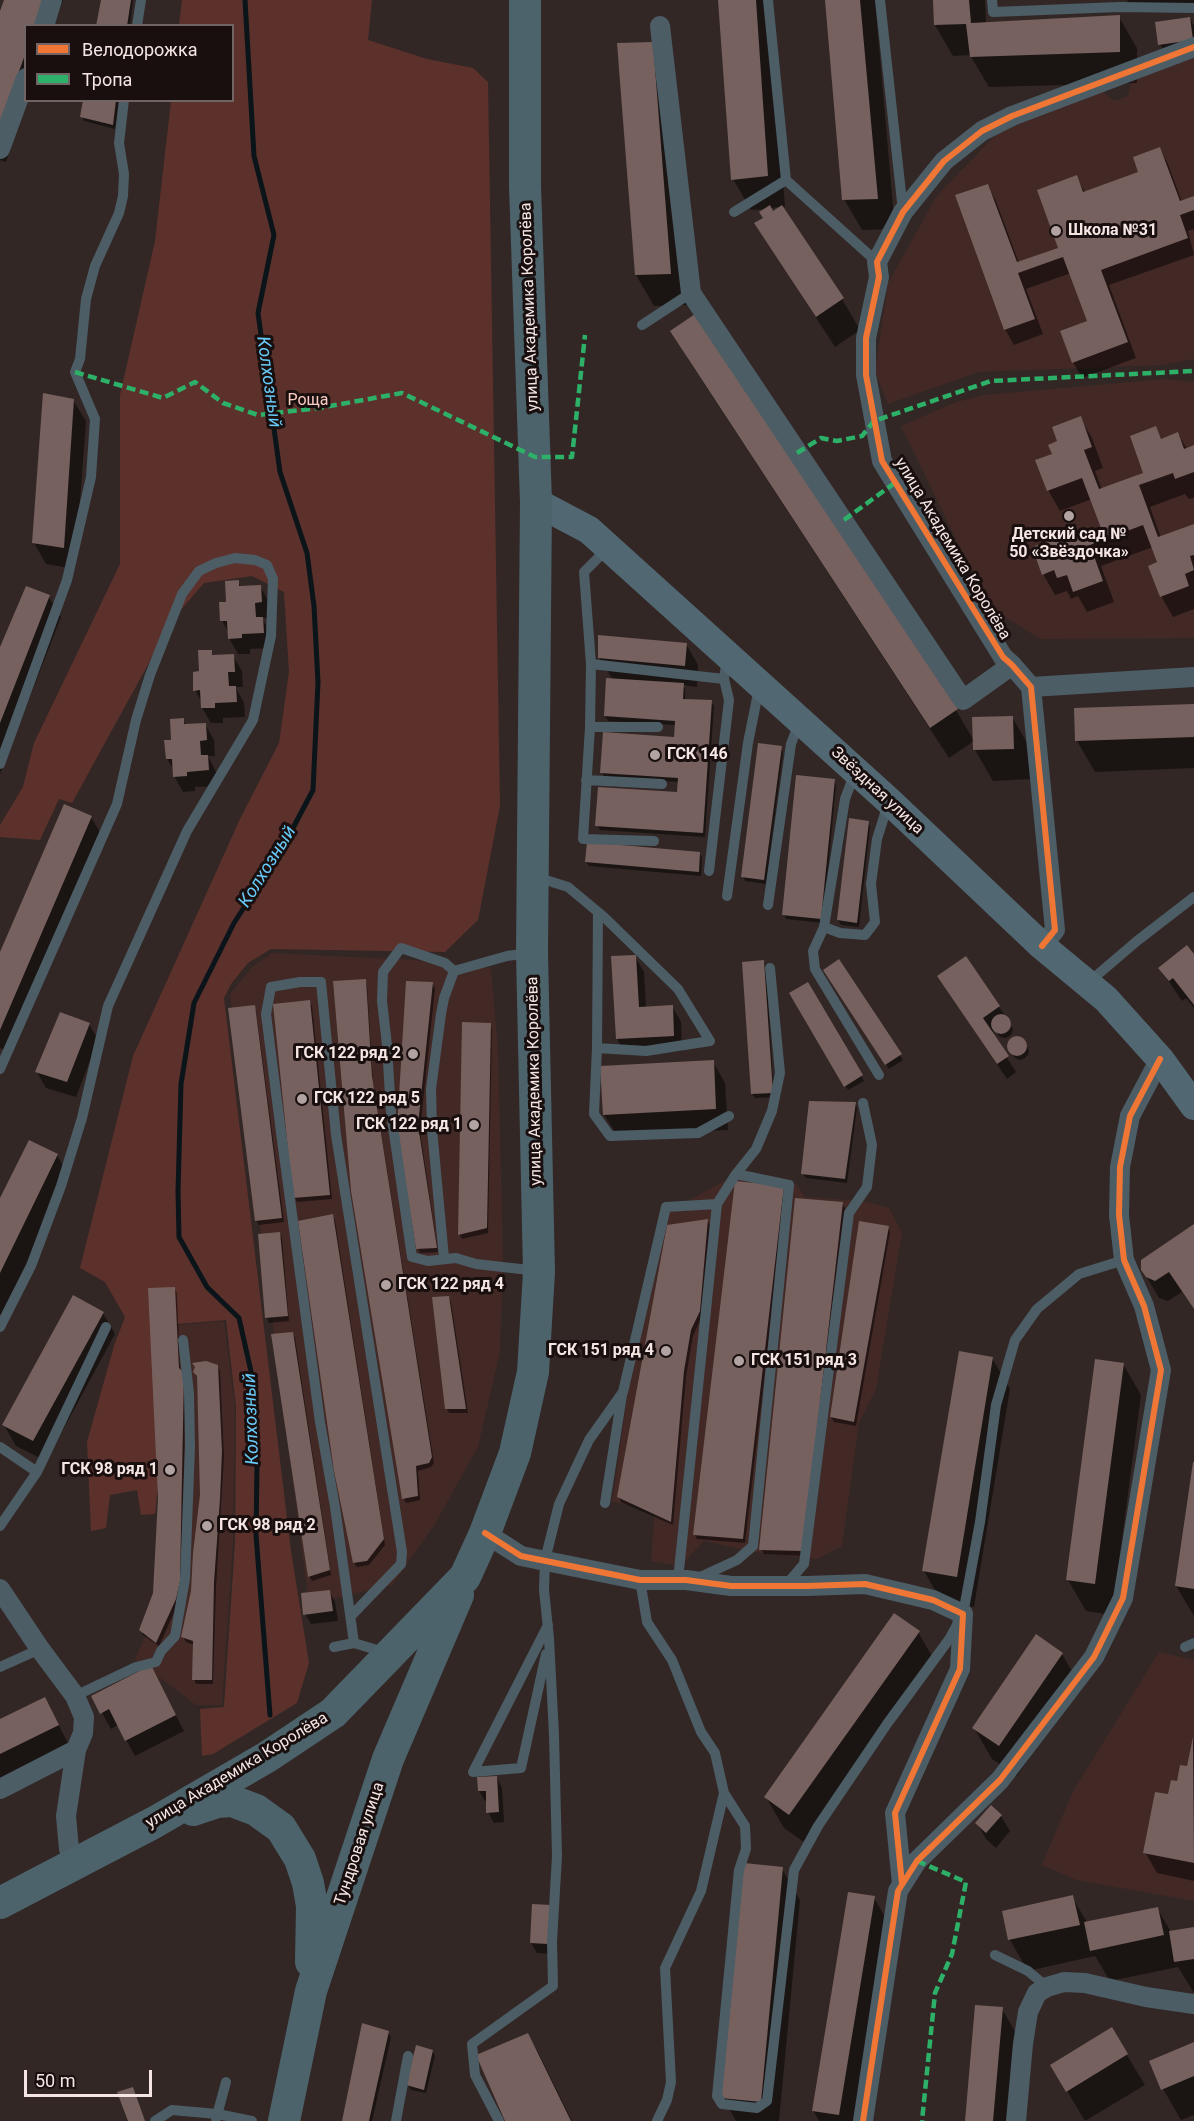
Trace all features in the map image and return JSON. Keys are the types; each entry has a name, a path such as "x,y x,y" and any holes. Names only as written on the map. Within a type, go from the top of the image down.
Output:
{"main road":[{"name":"улица Академика Королёва","path":"0,1903 155,1822 267,1757 333,1713 465,1577 485,1533 515,1453 533,1372 539,1272 532,953 536,502 525,186 525,0"},
{"name":"Тундровая улица","path":"284,2121 311,1991 388,1759 465,1577"},
{"path":"155,1822 217,1802 232,1801 256,1809 281,1828 300,1859 312,1906 311,1991"}],"street":[{"path":"45,24 52,0"},
{"path":"660,26 691,293 963,699 1012,665"},
{"name":"улица Академика Королёва","path":"1031,687 1003,657 882,461 866,375 866,338 879,277 877,262 903,212 944,161 982,131 1012,116 1194,47"},
{"path":"0,149 24,83"},
{"name":"Звёздная улица","path":"536,502 589,530 725,667 759,684 889,801 1042,946 1088,982 1160,1059 1194,1106"},
{"path":"1042,946 1055,930 1031,687 1194,676"},
{"path":"863,2121 898,1891 917,1861 1000,1780 1094,1657 1123,1598 1161,1370 1144,1306 1124,1260 1119,1215 1120,1167 1130,1116 1160,1059"},
{"path":"485,1533 521,1556 640,1580 685,1581 731,1586 865,1584 933,1600 963,1614 960,1669 895,1813 902,1884"},
{"path":"0,1589 81,1706 84,1726 76,1750 66,1816 69,1849 74,1863"},
{"path":"0,1789 76,1750"},
{"path":"1016,2121 1028,2012 1037,1993 1064,1982 1085,1983 1146,1997 1194,2004"}],"lane":[{"path":"137,24 141,0"},
{"path":"768,0 786,180 877,262"},
{"path":"880,0 903,212"},
{"path":"992,0 993,12 1119,7 1194,8"},
{"path":"0,764 67,580 91,477 95,419 75,372 80,359 86,299 95,266 119,213 123,196 124,174 119,143 124,102"},
{"path":"734,212 786,180"},
{"path":"642,325 691,293"},
{"path":"609,548 584,572 591,664 591,727 583,838 654,841"},
{"path":"0,1069 117,804 150,675 182,594 199,571 216,563 235,558 255,560 267,565 273,579 271,636 253,720 187,831 108,1006 82,1118 61,1186 31,1266 0,1327"},
{"path":"591,664 725,667 729,700 709,871"},
{"path":"727,896 748,743 759,684"},
{"path":"768,905 791,744 800,721"},
{"path":"591,727 658,727"},
{"path":"856,771 845,799 824,927 813,951 815,969 879,1074"},
{"path":"586,780 663,784"},
{"path":"824,927 840,933 864,935 875,922 872,884 877,839 889,801"},
{"path":"533,876 568,887 598,912 678,989 710,1041 646,1051 597,1048"},
{"path":"1088,982 1194,897"},
{"path":"598,912 594,1114 610,1136 698,1133 729,1116"},
{"path":"454,971 445,963 401,948 382,972 382,1001 391,1113 412,1257 428,1261 456,1258 476,1264 539,1272"},
{"path":"454,971 507,956 532,953"},
{"path":"736,1174 789,1185 753,1546 737,1560 685,1581 717,1204 736,1174 756,1149 772,1111 780,1072 770,968"},
{"path":"444,1258 432,1128 431,1089 442,1006 454,971"},
{"path":"351,1616 401,1564 402,1552 336,1135 321,982 300,982 270,987 266,1014 320,1422 354,1643"},
{"path":"785,1586 804,1564 849,1213 867,1187 872,1145 863,1103"},
{"path":"605,1503 623,1392 666,1207 717,1204"},
{"path":"640,1580 647,1622 672,1660 701,1732 715,1753 724,1793 746,1826 746,1849 739,1870 717,2096 722,2104 757,2108 767,2102 794,1870 818,1826 887,1724 950,1638 963,1614 980,1522 996,1405 1014,1340 1037,1309 1079,1274 1124,1260"},
{"path":"0,1526 37,1472 106,1328"},
{"path":"75,1696 136,1667 156,1662 161,1651 175,1636 185,1579 190,1446 189,1393 183,1340"},
{"path":"499,2121 475,2075 472,2044 553,1986 552,1942 556,1856 549,1638 544,1590 545,1560 559,1504 589,1440 623,1392"},
{"path":"0,1447 37,1472"},
{"path":"548,1625 473,1772 521,1768 549,1638"},
{"path":"334,1647 354,1643 390,1654"},
{"path":"0,1667 40,1649"},
{"path":"657,2121 667,2100 671,2082 665,1968 701,1891 724,1793"},
{"path":"995,1955 1029,1971 1047,1987"},
{"path":"396,2121 408,2056"},
{"path":"216,2118 226,2082"},
{"path":"155,2121 172,2110 216,2118 252,2121"}],"shaded area":[{"name":"Школа №31","path":"1194,53 1194,359 1163,365 979,372 888,404 875,372 888,283 936,197 999,131 1102,91 1114,101 1128,96 1132,79"},
{"name":"Детский сад № 50 «Звёздочка»","path":"1165,379 1194,382 1194,638 1040,639 989,607 901,426 956,402 985,395"},
{"path":"272,953 414,960 491,968 498,1050 503,1260 500,1352 478,1447 435,1524 392,1585 309,1604 230,994 251,968"},
{"path":"730,1178 796,1184 805,1197 863,1201 889,1208 902,1233 876,1389 859,1423 842,1546 817,1559 754,1552 704,1541 680,1566 651,1561 655,1508 612,1502 627,1398 652,1258 669,1211"},
{"path":"224,1321 235,1407 233,1543 222,1705 196,1705 135,1659 156,1612 164,1573 155,1327"},
{"path":"1159,1652 1194,1660 1194,1901 1076,1880 1042,1865 1072,1793"}],"green space":[{"name":"Роща","path":"182,0 372,0 368,40 427,59 473,68 488,82 500,806 478,920 445,952 271,949 248,963 231,984 224,998 291,1551 309,1663 297,1703 213,1754 202,1756 200,1709 224,1707 235,1543 236,1407 226,1320 154,1326 159,1475 155,1514 141,1515 137,1490 110,1495 106,1528 91,1531 87,1442 114,1346 125,1317 105,1282 80,1268 133,1056 240,819 279,743 289,672 284,592 252,576 204,583 173,619 72,803 59,799 40,840 0,837 0,825 23,787 34,743 120,564 120,395 155,241 171,102 234,102 234,24 179,24"}],"building":[{"path":"4,0 44,0 36,24 24,24 24,58 0,124 0,11"},
{"path":"101,0 131,0 127,24 96,24"},
{"path":"718,0 756,0 768,176 731,180"},
{"path":"825,0 860,0 878,199 842,200"},
{"path":"933,0 969,0 971,23 1120,15 1120,52 970,57 966,24 934,25"},
{"path":"1190,17 1193,40 1158,45 1155,22"},
{"path":"653,42 671,274 635,275 617,43"},
{"path":"83,102 116,102 113,125 80,117"},
{"path":"1160,147 1180,201 1194,196 1194,210 1180,215 1188,238 1101,270 1128,342 1072,363 1060,331 1087,321 1063,257 1018,273 1035,319 1004,330 955,195 988,184 1017,262 1058,248 1037,190 1077,175 1083,192 1138,172 1133,157"},
{"path":"770,205 773,211 782,205 844,298 816,317 754,223 763,218 759,212"},
{"path":"698,312 958,709 930,728 670,331"},
{"path":"43,393 74,399 64,548 32,543"},
{"path":"1081,416 1092,447 1084,450 1099,489 1143,473 1130,436 1156,426 1161,439 1178,432 1184,449 1194,445 1194,472 1175,479 1173,473 1139,485 1158,537 1194,524 1194,555 1190,556 1194,570 1185,574 1189,586 1160,597 1148,566 1157,562 1143,525 1090,545 1103,581 1073,592 1067,575 1057,578 1054,570 1042,575 1032,547 1062,536 1064,542 1101,528 1082,478 1047,491 1035,460 1052,454 1048,445 1057,441 1052,427"},
{"path":"239,580 239,586 261,585 262,602 255,603 256,617 263,617 264,633 242,634 242,638 228,639 227,621 220,621 219,602 226,602 225,581"},
{"path":"26,586 50,595 0,723 0,647"},
{"path":"598,635 687,643 685,666 598,658"},
{"path":"198,650 212,650 212,655 234,654 235,672 228,672 229,686 236,686 237,702 215,703 215,708 201,708 200,690 193,691 193,672 199,671"},
{"name":"ГСК 146","path":"606,678 684,683 683,699 712,700 703,833 595,826 598,787 677,792 678,778 600,773 603,732 674,737 675,721 604,716"},
{"path":"1194,704 1194,737 1075,741 1074,708"},
{"path":"1013,716 1014,749 973,750 972,717"},
{"path":"184,718 184,724 206,723 207,740 200,741 201,755 208,755 209,770 187,772 187,776 173,777 172,759 166,759 164,740 171,740 170,719"},
{"path":"758,743 782,746 764,880 741,877"},
{"path":"796,775 835,779 821,919 782,915"},
{"path":"64,804 92,816 0,1030 0,952"},
{"path":"849,818 869,821 857,923 837,920"},
{"path":"587,842 700,852 699,872 585,862"},
{"path":"1187,945 1194,954 1194,1005 1173,978 1169,981 1158,968"},
{"path":"636,955 639,1007 673,1005 674,1036 616,1039 611,956"},
{"path":"966,956 1000,1006 983,1018 1009,1056 997,1064 937,976"},
{"path":"839,959 902,1054 885,1065 823,970"},
{"path":"764,960 773,1093 751,1094 742,962"},
{"name":"ГСК 122 ряд 4","path":"366,979 372,1076 432,1457 429,1463 416,1466 418,1496 402,1499 351,1191 333,981"},
{"name":"ГСК 122 ряд 2","path":"406,981 433,982 418,1125 437,1248 416,1249 397,1128"},
{"path":"808,982 863,1075 844,1087 789,993"},
{"name":"ГСК 122 ряд 5","path":"310,1000 330,1195 293,1198 273,1004"},
{"path":"255,1005 282,1218 255,1221 228,1008"},
{"path":"60,1012 90,1023 67,1082 35,1072"},
{"path":"1001,1014 1008,1017 1011,1024 1008,1031 1001,1034 994,1031 991,1024 994,1017"},
{"name":"ГСК 122 ряд 1","path":"462,1022 491,1023 487,1228 458,1235"},
{"path":"1017,1036 1024,1039 1027,1046 1024,1053 1017,1056 1010,1053 1007,1046 1010,1039"},
{"path":"714,1060 716,1109 603,1115 600,1066"},
{"path":"809,1101 856,1102 845,1179 801,1174"},
{"path":"29,1140 58,1154 0,1273 0,1198"},
{"name":"ГСК 151 ряд 3","path":"735,1181 784,1186 743,1539 693,1535"},
{"path":"795,1198 843,1202 803,1551 759,1550"},
{"path":"333,1214 384,1539 367,1561 353,1563 334,1471 298,1221"},
{"name":"ГСК 151 ряд 4","path":"708,1219 700,1311 691,1330 684,1371 671,1522 617,1497 667,1225"},
{"path":"859,1221 889,1226 854,1422 830,1417"},
{"path":"1194,1224 1194,1309 1169,1272 1155,1281 1146,1277 1141,1270 1141,1260"},
{"path":"280,1232 288,1316 265,1318 258,1234"},
{"name":"ГСК 98 ряд 1","path":"175,1287 179,1368 184,1373 180,1581 176,1599 156,1643 139,1630 153,1593 158,1498 148,1288"},
{"path":"73,1295 104,1312 33,1441 2,1425"},
{"path":"449,1296 466,1409 445,1409 432,1297"},
{"path":"293,1332 330,1570 308,1577 271,1334"},
{"path":"959,1351 993,1357 957,1577 922,1571"},
{"path":"1095,1359 1124,1363 1095,1584 1066,1580"},
{"name":"ГСК 98 ряд 2","path":"206,1361 218,1365 222,1451 220,1499 214,1582 212,1680 192,1680 193,1641 181,1637 191,1591 200,1495 197,1376 193,1372 195,1367 192,1363"},
{"path":"1194,1462 1194,1589 1175,1586"},
{"path":"330,1590 333,1611 303,1615 301,1593"},
{"path":"894,1613 920,1631 789,1815 764,1797"},
{"path":"1036,1634 1063,1653 999,1746 972,1728"},
{"path":"151,1665 176,1715 125,1741 109,1709 100,1714 91,1696"},
{"path":"45,1697 59,1725 0,1754 0,1719"},
{"path":"1193,1737 1194,1863 1143,1853 1155,1792 1168,1794 1171,1780 1177,1781 1180,1765 1187,1766"},
{"path":"497,1776 499,1812 486,1813 486,1791 478,1791 477,1777"},
{"path":"991,1805 1002,1815 986,1833 975,1823"},
{"path":"744,1863 783,1867 761,2102 721,2098"},
{"path":"848,1892 875,1896 839,2115 812,2111"},
{"path":"1073,1895 1080,1925 1008,1940 1002,1911"},
{"path":"532,1904 551,1905 548,1944 530,1943"},
{"path":"1158,1907 1164,1935 1090,1951 1084,1922"},
{"path":"1194,1927 1194,1959 1174,1962 1169,1931"},
{"path":"975,2005 1003,2007 993,2121 965,2121"},
{"path":"362,2023 389,2031 369,2121 342,2121"},
{"path":"1112,2027 1128,2054 1066,2092 1050,2065"},
{"path":"528,2033 571,2121 505,2121 476,2055"},
{"path":"1194,2042 1194,2076 1161,2090 1149,2061"},
{"path":"416,2045 433,2050 424,2090 406,2085"},
{"path":"133,2087 145,2121 128,2121 117,2092"}],"waterway":[{"name":"Колхозный","path":"245,0 254,156 274,235 258,313 280,472 307,553 314,606 318,682 313,790 283,847 234,923 194,1003 181,1084 178,1191 179,1237 207,1287 239,1318 252,1376 257,1466 256,1535 270,1715"}],"marked path":[{"path":"75,372 163,398 195,382 223,403 258,415 319,408 402,393 535,457 572,457 585,335"},
{"path":"797,453 821,438 837,441 862,436 874,421 991,381 1194,371"},
{"path":"844,520 896,482"},
{"path":"917,1861 966,1882 952,1954 935,1993 922,2121"}],"cycle path":[{"path":"1042,946 1055,930 1031,687 1003,657 882,461 866,375 866,338 879,277 877,262 903,212 944,161 982,131 1012,116 1194,47"},
{"path":"863,2121 898,1891 917,1861 1000,1780 1094,1657 1123,1598 1161,1370 1144,1306 1124,1260 1119,1215 1120,1167 1130,1116 1160,1059"},
{"path":"485,1533 521,1556 640,1580 686,1580 731,1586 865,1584 933,1600 963,1614 960,1669 895,1813 902,1884"}],"place":[{"name":"Школа №31","path":"1056,231"},
{"name":"Детский сад № 50 «Звёздочка»","path":"1069,516"},
{"name":"ГСК 146","path":"655,755"},
{"name":"ГСК 122 ряд 2","path":"413,1054"},
{"name":"ГСК 122 ряд 5","path":"302,1099"},
{"name":"ГСК 122 ряд 1","path":"474,1125"},
{"name":"ГСК 122 ряд 4","path":"386,1285"},
{"name":"ГСК 151 ряд 4","path":"666,1351"},
{"name":"ГСК 151 ряд 3","path":"739,1361"},
{"name":"ГСК 98 ряд 1","path":"170,1470"},
{"name":"ГСК 98 ряд 2","path":"207,1526"}]}
